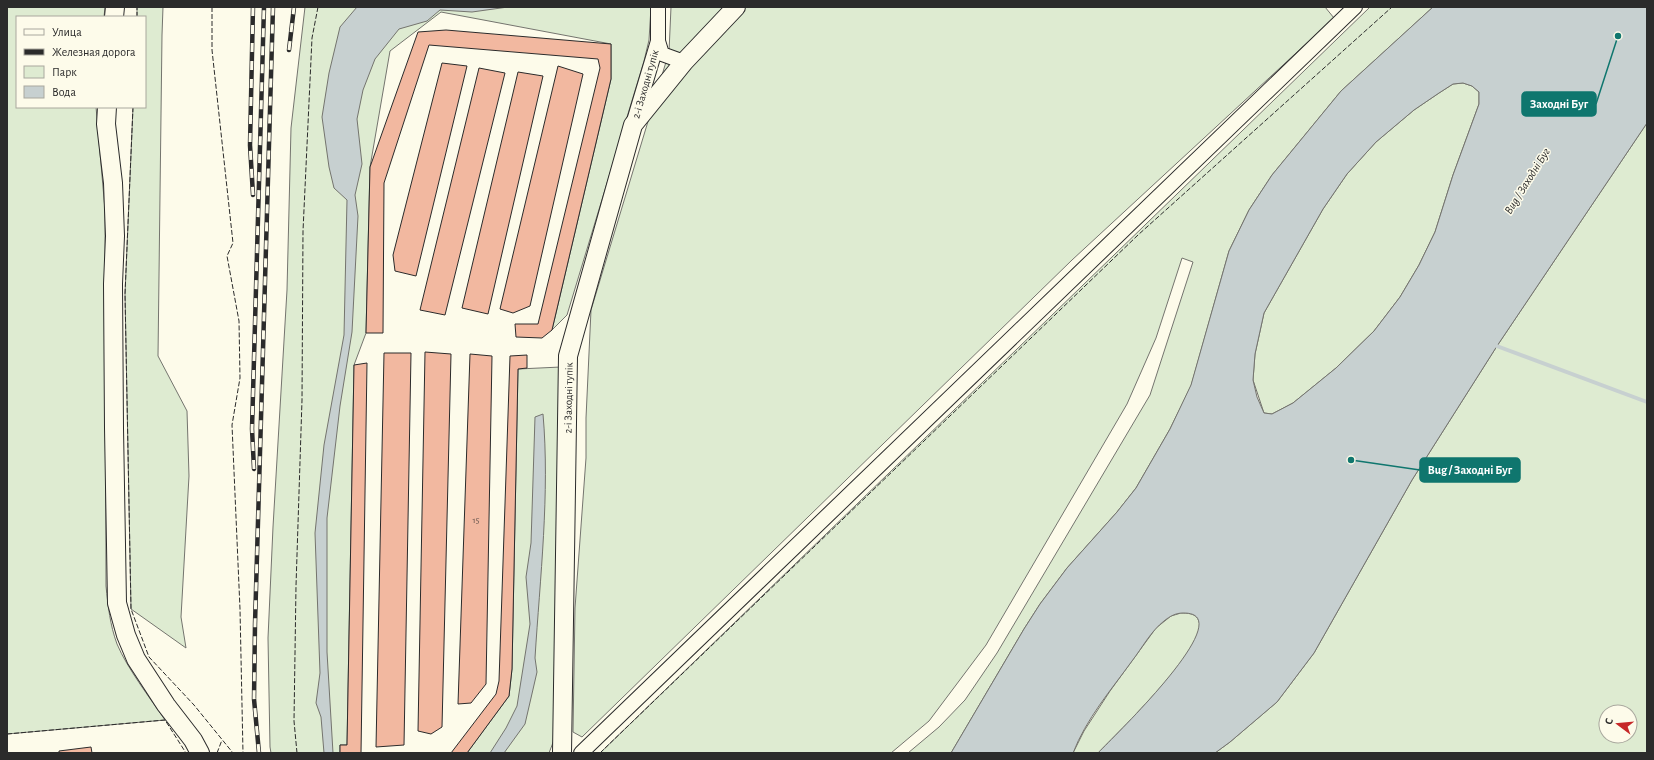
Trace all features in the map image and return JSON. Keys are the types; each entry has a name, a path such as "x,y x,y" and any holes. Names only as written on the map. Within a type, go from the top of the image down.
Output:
{"main road":[{"path":"633,124 684,62 736,7"},
{"path":"107,108 106,124 113,183 115,236 114,420 117,604 126,635 136,659 166,705 193,740 200,753"},
{"name":"2-і Заходні тупік","path":"562,753 568,356 633,124"}],"street":[{"name":"2-і Заходні тупік","path":"633,124 658,41 658,7"},
{"path":"582,753 1355,7"},
{"path":"658,41 662,54 684,62"}],"green space":[{"path":"7,7 105,7 104,16 16,16 16,108 96,108 105,210 106,586 110,615 117,644 139,683 165,720 7,734"},
{"path":"137,7 163,7 158,356 187,411 189,476 181,617 186,648 131,609 125,294 133,108 146,108 146,16 137,16"},
{"path":"305,7 651,7 649,40 644,61 567,315 552,330 611,79 611,44 441,12 390,51 370,167 366,333 354,365 347,745 340,745 340,753 271,753 270,747 268,638 287,290 291,128"},
{"path":"671,7 1325,7 1334,18 1072,260 582,737 573,732 575,608 586,458 586,418 591,310 669,52"},
{"path":"1370,7 1433,7 1341,91 1272,175 1249,210 1229,251 1191,386 1170,429 1136,488 1117,512 1067,568 1040,604 951,753 908,753 939,727 965,700 997,653 1150,395 1193,262 1182,258 1156,338 1127,404 986,645 929,721 891,753 600,753"},
{"path":"1463,83 1472,86 1479,92 1479,104 1453,175 1435,232 1419,265 1400,297 1374,331 1336,368 1293,403 1272,414 1264,413 1253,380 1255,354 1264,313 1323,209 1347,174 1376,142 1414,110 1439,93 1453,84"},
{"path":"1647,123 1647,753 1215,753 1277,702 1314,653 1412,480 1497,346"},
{"path":"561,367 554,740 549,753 467,753 509,696 512,669 518,369"},
{"path":"1181,613 1191,614 1198,618 1198,633 1190,649 1176,668 1141,709 1098,753 1073,753 1084,731 1110,691 1156,628 1171,616"}],"water":[{"path":"357,7 508,7 472,12 440,10 427,21 399,29 375,59 363,90 357,119 362,164 355,195 358,216 352,332 340,406 327,518 327,652 333,753 324,753 321,717 316,703 320,673 315,533 324,445 344,335 347,200 334,188 329,167 322,117 329,73 340,27"},
{"path":"1433,7 1647,7 1647,123 1497,346 1412,480 1314,653 1277,702 1215,753 1098,753 1146,704 1186,654 1197,633 1198,618 1180,613 1166,619 1151,635 1092,717 1078,740 1073,753 951,753 1040,604 1067,568 1117,512 1136,488 1170,429 1191,385 1229,251 1249,210 1272,175 1341,91","holes":["1463,83 1472,86 1479,92 1479,104 1453,175 1435,232 1419,265 1400,297 1374,331 1336,368 1293,403 1272,414 1264,413 1257,397 1253,380 1255,354 1264,313 1323,209 1347,174 1376,142 1414,110 1453,84"]},
{"path":"543,414 545,444 545,505 535,658 537,672 525,724 504,753 490,753 506,728 517,706 530,624 526,577 531,543 535,417"}],"building":[{"path":"446,30 611,44 611,79 552,330 542,338 516,337 515,324 538,324 600,68 598,59 429,45 384,183 383,333 366,333 370,167 418,32"},
{"path":"442,63 467,66 416,276 395,271 393,255"},
{"path":"558,66 583,74 530,306 513,313 500,309"},
{"path":"479,68 505,73 445,315 420,310"},
{"path":"518,72 543,76 488,314 462,308"},
{"path":"425,352 451,354 442,727 431,734 418,731"},
{"path":"384,353 411,353 404,745 376,747"},
{"path":"470,354 492,356 486,684 471,703 458,704"},
{"path":"527,355 527,368 518,369 512,669 509,696 467,753 451,753 496,694 499,681 510,356"},
{"path":"367,363 361,753 340,753 340,745 347,745 354,365"},
{"path":"91,747 92,753 59,753 59,751"}],"waterway":[{"path":"1494,345 1647,402"}],"railway":[{"path":"253,7 250,145 253,195"},
{"path":"254,469 252,429 264,7"},
{"path":"259,753 254,699 255,624 273,7"},
{"path":"289,50 294,7"}],"fence":[{"path":"137,7 137,16"},
{"path":"212,7 212,50 233,243 227,256 239,321 240,378 232,425 240,609 243,753"},
{"path":"297,753 294,721 296,586 302,400 303,231 312,38 318,7"},
{"path":"600,753 1138,235 1392,7"},
{"path":"133,108 125,294 131,609 149,657 194,705 233,753"},
{"path":"7,734 165,720 186,753"},
{"path":"217,753 222,740"}],"place":[{"name":"Заходні Буг","path":"1618,36"},
{"name":"Bug / Заходні Буг","path":"1351,460"}]}
